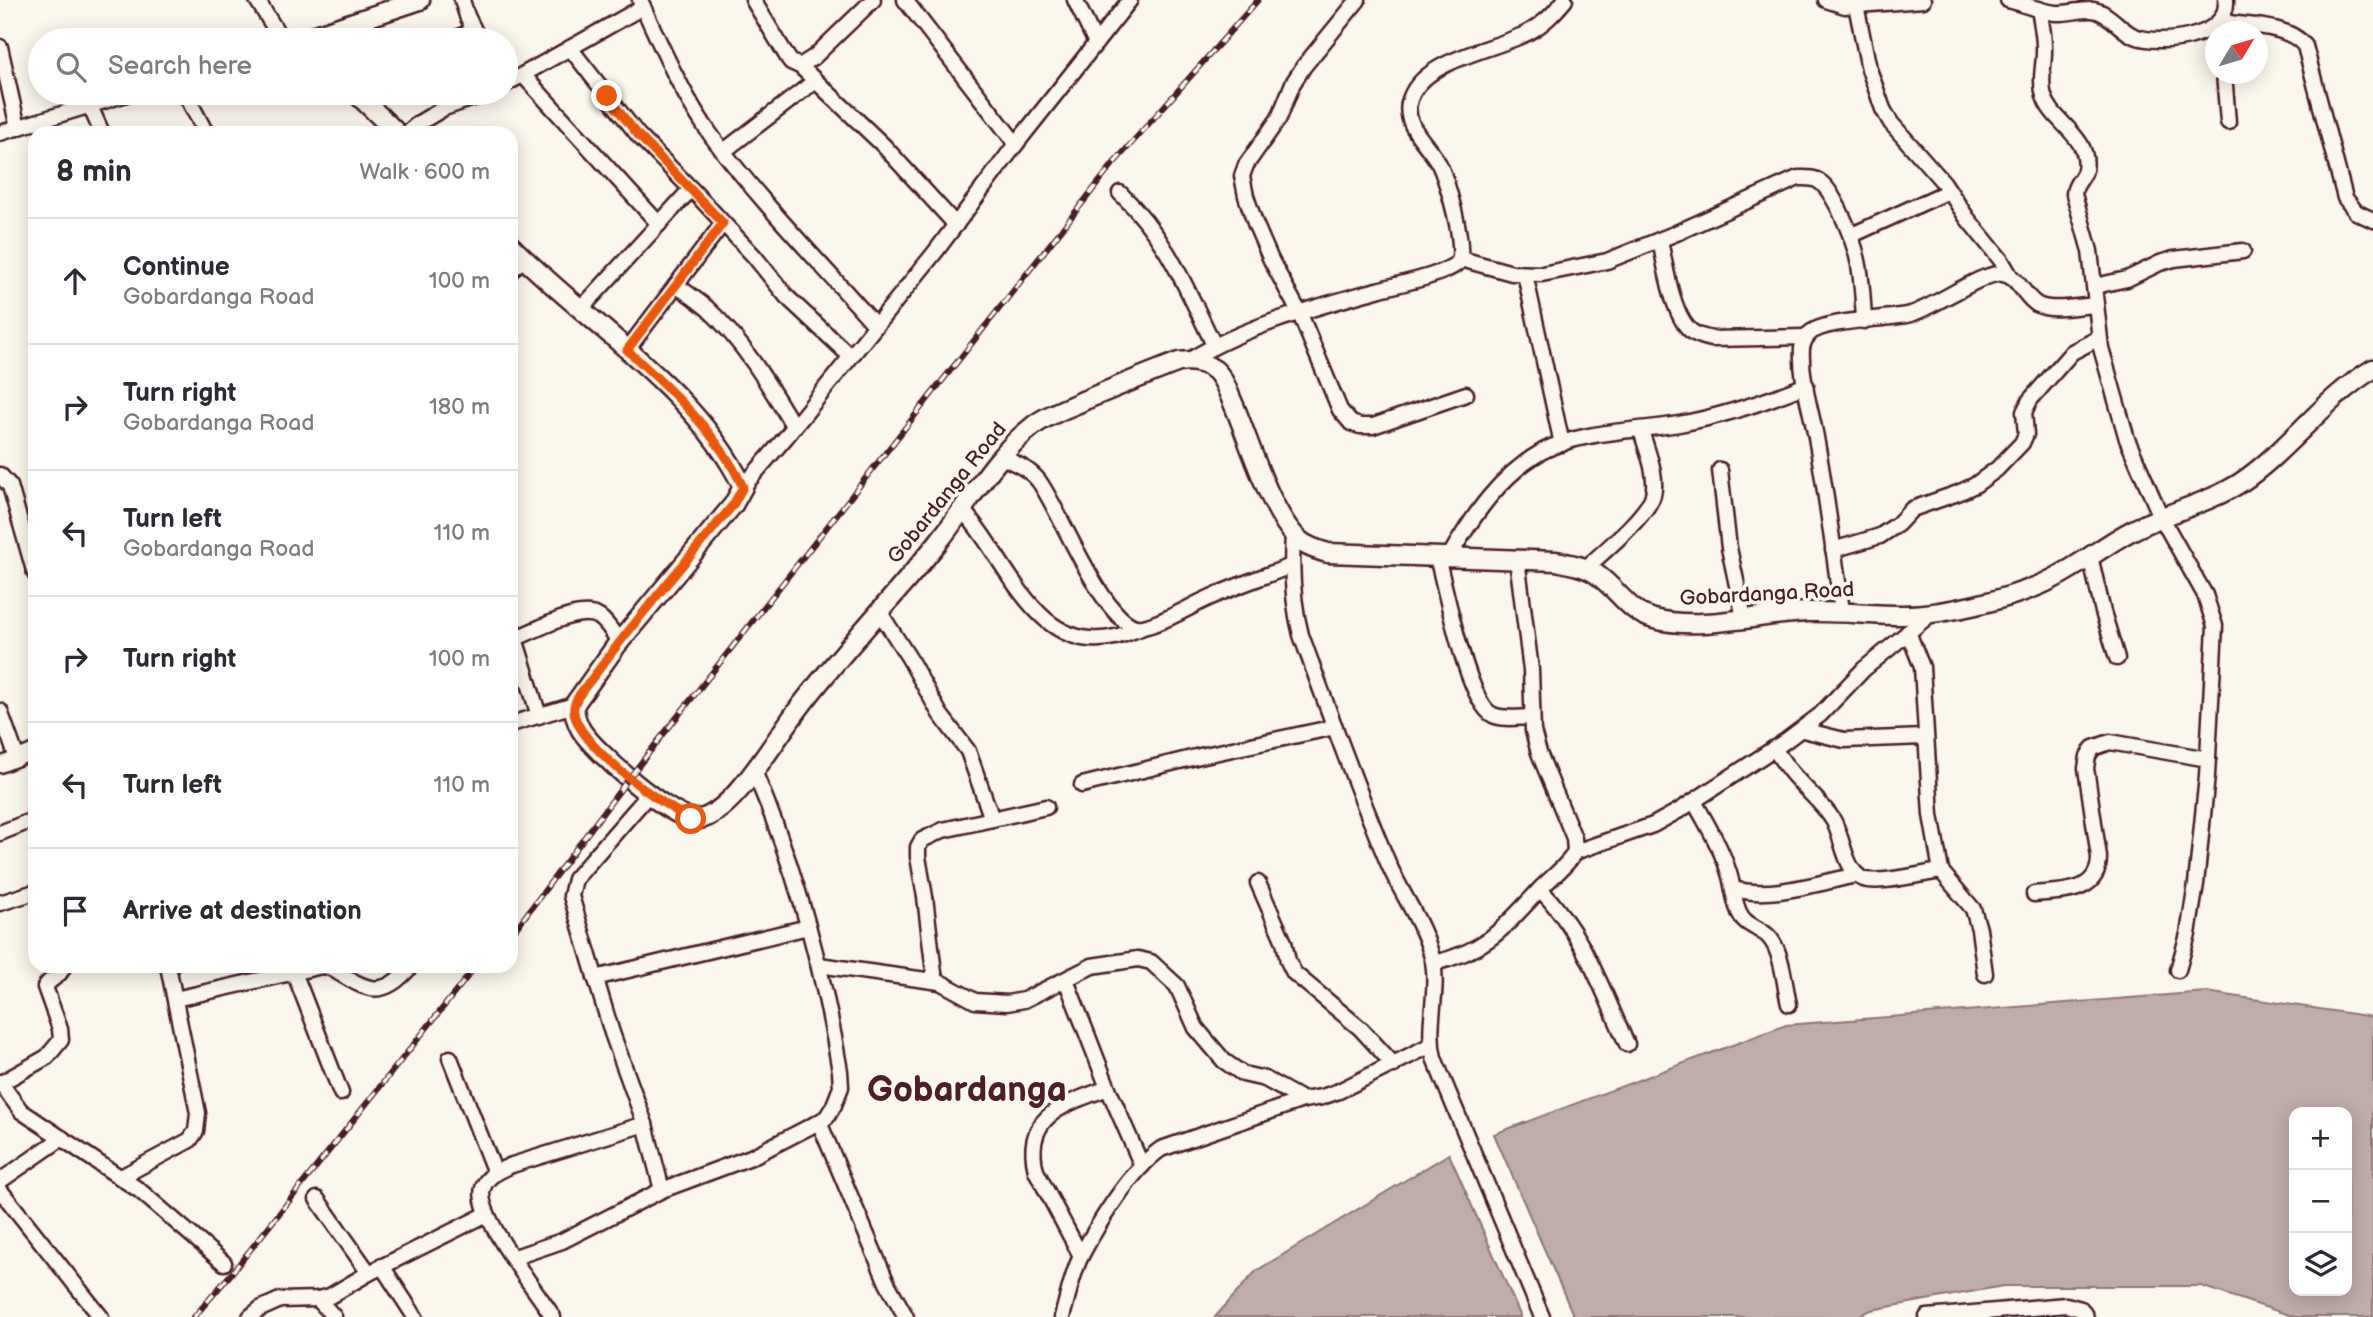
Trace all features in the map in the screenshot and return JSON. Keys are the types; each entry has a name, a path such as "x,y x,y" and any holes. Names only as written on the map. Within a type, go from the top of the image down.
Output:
{"main road":[{"path":"332,28 383,6 420,0"},
{"path":"368,105 390,126"},
{"path":"518,261 627,350 699,420 743,487 733,505 620,642 574,705"},
{"path":"1188,361 1208,366 1223,380 1259,469 1293,534"},
{"name":"Gobardanga Road","path":"574,705 574,716 586,736 622,772 680,814 691,819 704,819 721,808 754,771 832,666 938,543 974,491 1023,435 1045,418 1149,374 1188,361"},
{"name":"Gobardanga Road","path":"1293,534 1306,545 1328,553 1556,561 1586,568 1598,575 1640,614 1652,619 1696,624 1842,611 1903,615 1933,612 2043,584 2130,531 2210,500 2241,482 2346,389 2373,369"}],"street":[{"path":"257,0 274,28"},
{"path":"462,0 473,28"},
{"path":"753,0 791,62 800,66 883,145 956,225"},
{"path":"800,66 814,57 873,0"},
{"path":"905,0 1016,144"},
{"path":"1074,0 1096,43"},
{"path":"743,487 956,225 1130,0"},
{"path":"1358,0 1304,66 1290,90 1279,118 1246,165 1242,176 1255,223 1271,260 1300,314 1337,402 1351,422 1360,426 1373,426 1466,394"},
{"path":"1188,361 1227,338 1452,267 1461,258 1462,250 1438,163 1413,128 1408,116 1411,97 1420,82 1436,69 1527,34 1550,17 1565,0"},
{"path":"1826,0 1836,4 1856,5 1914,1"},
{"path":"2008,0 2057,13 2095,10 2128,33 2146,38 2179,37 2205,31"},
{"path":"2221,21 2225,15 2226,0"},
{"path":"518,77 641,4 691,103 724,151 875,325"},
{"path":"1856,5 1869,69 1883,109 1891,123 1949,191 2011,277 2029,299 2040,306 2096,305"},
{"path":"2039,9 2044,45 2043,92 2046,102 2075,134 2084,157 2085,170 2074,188 2074,194 2087,236 2095,286 2099,338 2127,439 2161,517 2205,595 2215,626 2208,759 2193,912 2178,970"},
{"path":"2268,31 2295,36 2305,46 2345,198 2356,212 2373,220"},
{"path":"0,47 18,128"},
{"path":"570,48 638,135 754,256 787,297 849,356"},
{"path":"523,75 659,224"},
{"path":"724,151 815,81"},
{"path":"2225,84 2228,122"},
{"path":"0,133 93,105"},
{"path":"191,105 202,126"},
{"path":"415,126 453,105"},
{"path":"90,106 99,126"},
{"path":"1461,258 1494,269 1525,274 1542,274 1607,261 1798,178 1812,178 1821,182 1834,199 1852,235 1860,263 1864,321"},
{"path":"580,310 691,189"},
{"path":"1852,235 1949,191"},
{"path":"1120,193 1137,209 1165,245 1214,345"},
{"path":"627,350 723,223"},
{"path":"1660,240 1675,303 1690,330 1700,336 1725,339 1806,337"},
{"path":"2095,286 2127,279 2174,259 2243,251"},
{"path":"1525,274 1562,444"},
{"path":"1842,611 1806,385 1802,347 1806,337 1815,329 1921,311 1995,275 2011,277"},
{"path":"676,285 707,308 754,362 794,426"},
{"path":"1833,550 1880,536 1919,504 1958,493 1992,473 2022,443 2026,434 2024,412 2030,400 2072,352 2099,338"},
{"path":"1531,717 1493,715 1480,701 1462,654 1443,557 1492,492 1535,456 1562,444 1727,413 1806,385"},
{"path":"1586,568 1634,521 1653,495 1653,473 1641,429"},
{"path":"1002,457 1021,466 1039,481 1054,504 1086,570 1114,612 1122,622 1134,628 1141,628"},
{"path":"1720,470 1729,548 1744,618"},
{"path":"0,475 10,486 28,549"},
{"path":"962,510 980,531 1028,603 1056,627 1089,638 1105,639 1141,628 1222,592 1292,566"},
{"path":"1293,534 1294,608 1301,635 1386,856 1422,929 1434,963 1432,1045 1444,1083 1542,1317"},
{"path":"2090,556 2117,658"},
{"path":"1517,559 1531,670 1531,717 1539,753 1574,838 1575,852"},
{"path":"879,611 940,714 968,751 992,819"},
{"path":"1434,963 1468,953 1490,940 1508,925 1575,852 1653,825 1803,730 1864,668 1933,612"},
{"path":"518,633 569,616 590,613 599,616 620,642"},
{"path":"1908,632 1922,667 1931,815 1941,871 1973,909 1979,929 1985,974"},
{"path":"518,653 539,716"},
{"path":"518,722 574,705"},
{"path":"0,711 17,758"},
{"path":"1082,785 1335,727"},
{"path":"1803,730 1844,740 1925,737"},
{"path":"2035,894 2081,887 2095,878 2099,867 2086,780 2088,756 2093,748 2110,742 2208,759"},
{"path":"1774,748 1833,820 1847,858 1857,875 1868,881 1941,871"},
{"path":"0,765 28,754"},
{"path":"512,1258 562,1241 663,1190 751,1157 827,1117 841,1087 836,1045 808,927 775,823 754,771"},
{"path":"650,793 575,879 571,896 595,978 645,1124 663,1190"},
{"path":"1694,801 1721,853 1739,913 1743,919 1769,937 1778,953 1789,1004"},
{"path":"934,981 918,847 927,836 1046,807"},
{"path":"0,833 28,823"},
{"path":"1733,889 1745,892 1775,892 1857,875"},
{"path":"1258,883 1284,942 1294,973 1361,1029 1394,1065"},
{"path":"1540,889 1581,942 1627,1044"},
{"path":"0,903 28,894"},
{"path":"595,978 808,927"},
{"path":"819,965 934,981 956,989 975,1001 1007,1003 1024,1000 1103,963 1138,959 1151,962 1177,986 1196,1028 1224,1061 1243,1074 1265,1079 1303,1100"},
{"path":"61,973 45,987 60,1029 61,1041 56,1050 0,1082 21,1111 121,1177 161,1207 224,1263"},
{"path":"121,1177 190,1140 196,1131 198,1113 194,1085 170,973"},
{"path":"176,999 267,973"},
{"path":"294,973 341,1093"},
{"path":"340,973 377,990 393,985 404,973"},
{"path":"1066,980 1142,1166"},
{"path":"1062,1317 1081,1255 1142,1166 1161,1149 1303,1100 1339,1091 1432,1045"},
{"path":"450,1058 495,1173"},
{"path":"1081,1255 1036,1171 1032,1157 1033,1138 1042,1123 1070,1102 1108,1088"},
{"path":"819,1122 887,1283 906,1317"},
{"path":"553,1317 512,1258 486,1214 482,1190 487,1180 495,1173 531,1158 645,1124"},
{"path":"0,1181 62,1139"},
{"path":"0,1190 101,1317"},
{"path":"317,1199 415,1317"},
{"path":"250,1317 260,1308 279,1300 330,1296 486,1214"},
{"path":"318,1299 334,1317"},
{"path":"1927,1317 2042,1312 2075,1306 2081,1309 2086,1317"}],"shaded area":[{"path":"2206,992 2373,1017 2373,1317 2295,1317 2201,1286 2003,1286 1871,1310 1857,1317 1574,1317 1494,1134 1786,1025"},
{"path":"1449,1154 1521,1317 1215,1317 1256,1271"}],"railway":[{"path":"518,926 629,778 1114,163 1258,0"},
{"path":"194,1317 470,973"}],"district":[{"name":"Gobardanga","path":"967,1090"}],"route":[{"path":"607,96 655,154 723,223 627,350 699,420 743,487 733,505 608,657 574,705 574,716 591,743 622,772 666,805 691,819"}]}
